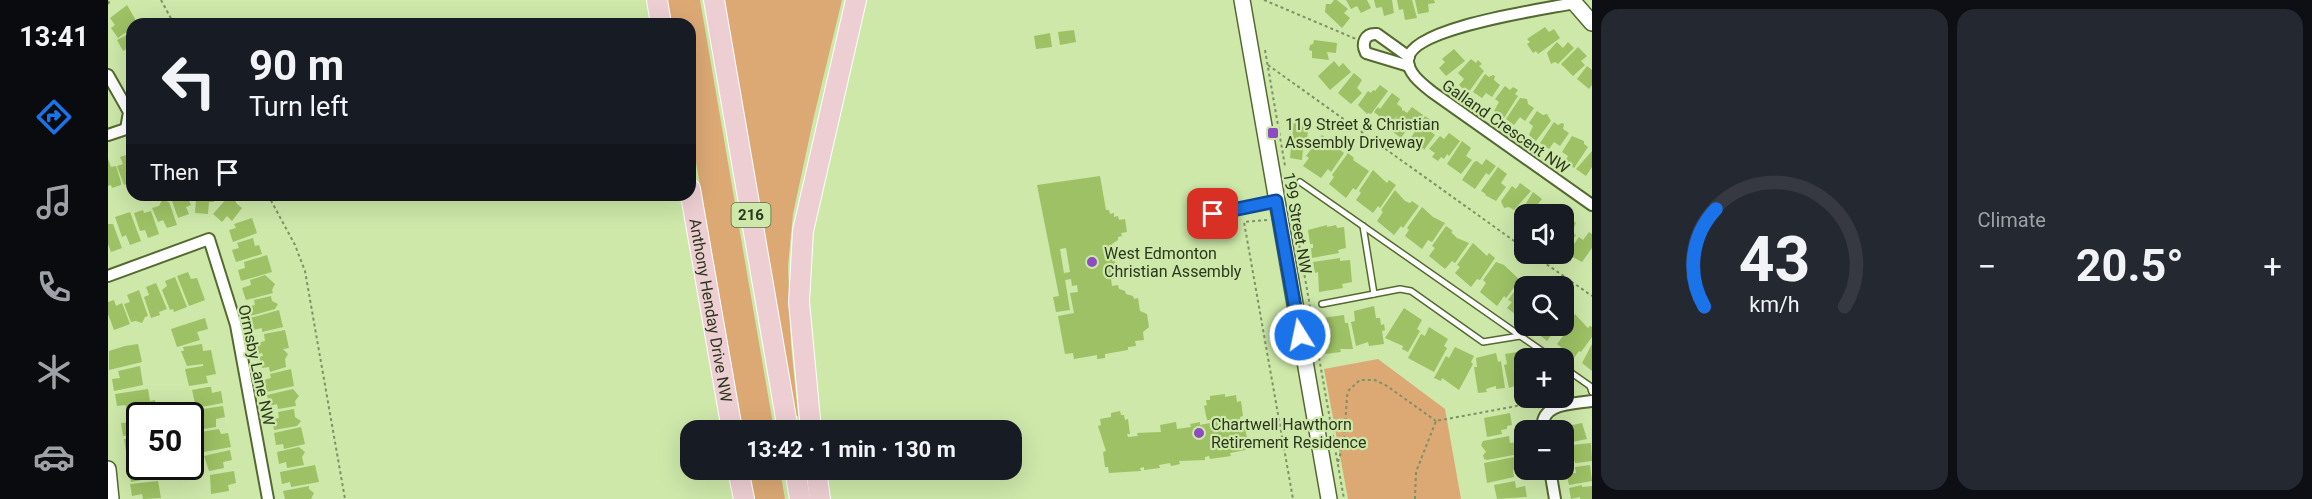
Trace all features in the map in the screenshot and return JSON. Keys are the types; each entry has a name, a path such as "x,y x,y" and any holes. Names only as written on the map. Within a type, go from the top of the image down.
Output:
{"highway":[{"path":"657,0 660,18"},
{"name":"216","path":"714,0 786,420"},
{"path":"811,420 800,302 803,231 856,0"},
{"name":"Anthony Henday Drive NW","path":"692,201 730,420"},
{"path":"740,480 744,499"},
{"path":"797,480 800,499"},
{"path":"817,480 820,499"}],"main road":[{"name":"199 Street NW","path":"1240,0 1276,201 1286,217 1329,499"},
{"path":"1573,2 1592,22"},
{"path":"108,469 111,499"}],"street":[{"path":"1364,43 1364,51 1370,56 1409,62 1417,47 1451,29 1573,2"},
{"name":"Galland Crescent NW","path":"1364,43 1370,35 1377,34 1409,62 1417,78 1432,92 1592,205"},
{"path":"108,75 126,107"},
{"path":"108,135 126,129"},
{"name":"Ormsby Lane NW","path":"108,276 209,239 236,324 268,499"},
{"path":"1574,403 1592,401"},
{"path":"1552,480 1555,499"}],"lane":[{"path":"1300,182 1514,332"},
{"path":"1213,214 1276,201"},
{"path":"1363,226 1374,294"},
{"path":"1322,304 1406,289 1484,342 1520,336 1536,348"},
{"path":"1574,375 1587,384 1592,392"}],"path":[{"path":"108,4 110,0"},
{"path":"161,0 171,18"},
{"path":"1264,0 1364,43"},
{"path":"1268,65 1514,241"},
{"path":"271,201 295,245 305,271 345,499"},
{"path":"1286,217 1244,222 1293,499"},
{"path":"1296,224 1344,499"},
{"path":"1546,264 1592,296"},
{"path":"1338,465 1344,442 1347,396 1349,390 1360,380 1375,380 1387,386 1436,421 1514,406"},
{"path":"1415,499 1416,472 1436,421"}],"shaded area":[{"path":"667,0 700,0 772,420 741,420 696,162 696,18 671,18"},
{"path":"723,0 842,0 793,214 788,266 791,344 798,416 795,416"},
{"path":"1378,359 1445,409 1461,499 1348,499 1324,369"},
{"path":"752,480 782,480 785,499 755,499"}],"building":[{"path":"1334,0 1348,9 1344,13 1350,18 1342,28 1325,12 1326,4 1331,4"},
{"path":"1346,0 1367,0 1371,8 1361,13 1357,6 1351,9"},
{"path":"1374,0 1392,0 1394,13 1384,16 1382,7 1376,8"},
{"path":"1397,0 1412,0 1417,18 1405,20 1403,9 1399,10"},
{"path":"1415,0 1434,0 1435,3 1428,4 1429,12 1418,14"},
{"path":"127,5 135,18 126,18 126,32 118,38 111,28 115,25 110,18"},
{"path":"1545,27 1549,32 1554,29 1560,38 1538,54 1536,51 1533,53 1527,44 1530,42 1527,39"},
{"path":"1074,30 1076,42 1060,45 1058,32"},
{"path":"1050,33 1052,47 1036,49 1034,36"},
{"path":"126,35 126,49 123,51 117,40"},
{"path":"1314,40 1337,43 1336,53 1327,52 1329,60 1312,58 1312,51 1309,50"},
{"path":"1557,42 1563,48 1568,42 1574,48 1558,64 1555,62 1551,64 1547,53"},
{"path":"1578,47 1587,56 1581,61 1585,65 1573,76 1561,64"},
{"path":"1454,49 1465,61 1446,76 1439,68 1445,62 1442,59"},
{"path":"1471,59 1476,63 1478,60 1482,64 1479,66 1484,71 1468,93 1459,85 1464,79 1458,73"},
{"path":"1334,61 1339,67 1343,63 1351,72 1330,90 1318,76"},
{"path":"1587,66 1592,70 1592,85 1589,89 1577,79"},
{"path":"1354,73 1362,80 1357,88 1362,93 1351,104 1338,93"},
{"path":"1485,74 1489,77 1495,76 1494,80 1500,85 1492,97 1486,93 1482,98 1473,92"},
{"path":"1380,85 1388,91 1371,114 1367,114 1358,105 1368,91 1371,93 1375,91"},
{"path":"1505,86 1510,90 1513,87 1518,90 1515,94 1518,96 1504,118 1494,111 1499,102 1495,99"},
{"path":"1392,93 1400,99 1397,104 1402,111 1407,113 1412,107 1423,115 1416,125 1412,122 1401,138 1388,128 1398,115 1389,124 1377,118 1379,116 1374,112 1378,107 1380,109"},
{"path":"1520,98 1527,99 1528,104 1534,108 1525,121 1520,117 1514,125 1506,119"},
{"path":"1537,111 1543,115 1547,114 1551,121 1536,141 1529,135 1533,126 1529,123"},
{"path":"1425,116 1435,123 1430,131 1435,135 1424,150 1423,148 1420,151 1414,147 1417,144 1410,139"},
{"path":"1294,120 1309,122 1306,149 1303,149 1302,160 1290,158"},
{"path":"1554,122 1558,125 1564,124 1563,129 1569,133 1560,146 1554,142 1549,149 1540,143"},
{"path":"1449,133 1460,141 1449,156 1447,154 1444,159 1441,157 1438,161 1432,157 1435,153 1429,149 1440,136 1444,139"},
{"path":"1322,135 1344,153 1331,172 1328,169 1321,178 1303,166 1309,158 1306,156"},
{"path":"1572,136 1584,141 1588,147 1574,168 1565,161 1568,156 1562,152"},
{"path":"1462,141 1471,148 1466,156 1472,160 1461,174 1447,164"},
{"path":"1592,151 1592,167 1586,176 1576,169"},
{"path":"1348,153 1354,158 1353,160 1369,171 1356,190 1353,188 1346,198 1329,184 1334,177 1332,175"},
{"path":"126,155 126,184 124,185 117,166 123,164 120,157"},
{"path":"108,159 111,167 116,166 121,182 121,185 112,188 111,185 108,186"},
{"path":"1486,159 1496,166 1489,175 1486,173 1475,189 1462,180 1474,162 1477,161 1482,165"},
{"path":"1498,167 1507,174 1501,183 1506,187 1496,201 1481,191"},
{"path":"1373,170 1387,183 1389,180 1396,185 1380,208 1378,206 1373,213 1356,200 1361,193 1359,191"},
{"name":"West Edmonton Christian Assembly","path":"1100,176 1106,210 1109,210 1110,214 1114,213 1114,217 1118,216 1119,220 1125,219 1127,232 1121,233 1122,236 1112,244 1118,278 1111,279 1112,286 1118,285 1119,289 1125,291 1126,294 1133,296 1134,299 1138,298 1140,311 1147,314 1149,327 1143,332 1144,340 1135,341 1136,346 1128,347 1128,350 1105,354 1105,358 1097,359 1097,355 1074,359 1073,353 1065,354 1058,316 1074,313 1070,293 1078,292 1077,285 1072,286 1071,279 1065,280 1070,310 1056,312 1053,297 1059,296 1037,185","holes":["1066,248 1070,272 1064,273 1064,276 1060,249"]},
{"path":"1520,183 1531,191 1519,204 1514,204 1514,210 1509,207 1504,208 1501,201 1512,186 1516,189"},
{"path":"1395,190 1405,201 1410,203 1412,201 1419,206 1403,228 1401,226 1394,235 1377,221 1383,212 1381,210"},
{"path":"1533,192 1542,199 1538,204 1526,204"},
{"path":"162,201 169,202 177,225 167,228 163,220 158,222 152,208 159,206"},
{"path":"172,201 189,201 191,205 186,207 189,214 178,218"},
{"path":"196,201 214,201 209,202 208,214 195,213"},
{"path":"224,201 236,201 242,208 232,221 227,216 222,222 213,214"},
{"path":"1422,207 1433,217 1445,223 1432,242 1428,240 1422,249 1405,236 1409,230 1407,228"},
{"path":"143,210 144,213 151,211 159,234 148,238 145,230 140,231 134,213"},
{"path":"130,212 141,241 130,245 126,235 122,237 115,217"},
{"path":"252,218 257,233 233,242 229,230 236,228 234,224"},
{"path":"108,224 113,224 122,248 111,252 108,244"},
{"path":"1327,225 1327,227 1336,225 1337,228 1344,227 1346,248 1338,250 1339,253 1312,258 1313,244 1310,244 1308,230"},
{"path":"1446,226 1457,238 1469,243 1455,263 1452,261 1445,269 1429,256 1435,248 1432,246"},
{"path":"1589,232 1592,234 1592,248 1582,262 1574,258 1574,244 1579,237 1583,240"},
{"path":"253,238 255,246 259,245 262,254 236,262 232,250 239,248 237,243"},
{"path":"1473,243 1487,256 1489,253 1495,258 1480,280 1477,279 1471,287 1455,273 1460,267 1457,265"},
{"path":"267,255 272,272 241,281 238,270 245,268 244,262"},
{"path":"1340,258 1340,261 1350,260 1352,282 1342,284 1343,288 1319,292 1318,272 1315,273 1313,262"},
{"path":"1496,262 1504,265 1516,276 1514,288 1497,306 1480,292 1486,283 1483,280"},
{"path":"188,272 191,279 197,278 205,300 189,306 177,276"},
{"path":"265,275 275,284 273,293 246,300 242,288 251,285 250,280"},
{"path":"175,277 187,307 174,312 173,309 170,310 162,290 167,286 165,281"},
{"path":"156,283 167,309 151,318 144,297 149,295 146,287"},
{"path":"139,290 148,316 142,323 131,322 124,304 130,302 127,295"},
{"path":"1514,292 1514,313 1507,308 1512,302 1508,300"},
{"path":"271,296 272,301 278,304 275,309 250,316 247,307 255,305 254,300"},
{"path":"114,300 116,306 122,303 130,324 114,330 108,314 108,302"},
{"path":"1374,306 1376,318 1380,318 1381,325 1384,324 1385,330 1382,331 1384,344 1369,346 1368,342 1356,346 1351,322 1355,321 1354,311"},
{"path":"1404,308 1422,320 1417,329 1420,331 1408,352 1402,349 1403,346 1385,338"},
{"path":"279,310 283,327 262,332 262,328 253,330 250,318"},
{"path":"1344,315 1345,323 1348,323 1353,349 1340,349 1341,352 1325,354 1322,318"},
{"path":"1574,315 1588,328 1592,327 1592,337 1574,358 1574,348 1562,348 1557,344 1563,336 1574,336"},
{"path":"205,318 208,329 197,332 200,340 177,347 171,329"},
{"path":"1429,327 1448,339 1444,346 1447,348 1434,372 1408,358 1421,334 1425,336"},
{"path":"285,330 289,348 283,349 288,354 285,359 286,367 270,372 269,367 262,368 259,357 263,356 262,353 258,354 256,343 265,341 264,334"},
{"path":"1541,336 1551,336 1547,341"},
{"path":"138,344 142,362 109,370 109,351"},
{"path":"202,344 203,351 211,350 216,374 206,376 208,383 189,386 185,369 203,366 203,364 187,366 181,351 184,351 183,347"},
{"path":"1592,344 1592,371 1582,363"},
{"path":"1455,347 1474,356 1471,362 1473,364 1459,390 1442,378 1441,381 1434,378 1446,356 1449,358"},
{"path":"1514,352 1514,386 1509,388 1504,365 1507,364 1505,354"},
{"path":"1496,353 1498,362 1501,361 1505,388 1496,389 1496,386 1486,389 1487,392 1478,393 1474,367 1477,367 1476,358"},
{"path":"140,366 143,385 114,391 112,379 120,378 118,371"},
{"path":"291,369 294,386 267,392 264,380 271,378 270,374"},
{"path":"211,387 212,393 221,391 223,403 204,407 204,402 195,402 192,390"},
{"path":"148,389 150,401 155,400 155,402 126,402 126,407 117,406 115,394"},
{"path":"293,389 299,396 295,401 296,406 278,409 277,404 269,406 267,395"},
{"name":"Chartwell Hawthorn Retirement Residence","path":"1225,394 1225,397 1236,395 1237,402 1241,401 1243,416 1240,417 1248,443 1245,443 1246,450 1230,453 1231,456 1210,459 1209,456 1205,457 1205,460 1179,461 1180,464 1171,466 1170,463 1159,465 1160,468 1144,470 1144,467 1140,468 1141,471 1109,473 1108,467 1105,467 1103,452 1106,451 1098,426 1101,425 1100,419 1111,417 1111,413 1120,411 1125,420 1128,419 1130,434 1127,434 1128,437 1138,436 1137,433 1161,432 1160,425 1176,422 1177,429 1191,427 1190,424 1210,423 1210,420 1207,420 1204,406 1207,405 1206,400 1210,400 1210,396"},
{"path":"223,406 225,417 216,419 216,427 204,429 204,409"},
{"path":"294,409 295,417 301,421 297,426 274,430 272,419 279,418 278,412"},
{"path":"1510,413 1512,425 1501,430 1502,434 1487,437 1484,418"},
{"path":"121,423 126,423 126,436 123,436"},
{"path":"1582,423 1587,439 1574,442 1574,425"},
{"path":"301,427 305,444 284,449 283,444 276,445 274,433"},
{"path":"219,429 221,434 228,433 231,447 204,452 204,431"},
{"path":"1509,436 1510,443 1514,442 1514,455 1484,459 1483,455 1486,452 1481,445 1483,441"},
{"path":"1591,443 1592,461 1575,463 1574,445"},
{"path":"299,447 305,452 302,457 304,465 287,468 286,462 279,464 277,452"},
{"path":"230,450 232,460 223,462 224,468 209,471 204,456"},
{"path":"1514,457 1514,477 1487,483 1484,463"},
{"path":"315,465 319,482 291,487 290,482 282,484 280,472"},
{"path":"1590,465 1592,481 1569,485 1568,480 1574,480 1575,467"},
{"path":"234,471 236,483 228,485 229,491 211,494 210,475"},
{"path":"158,481 161,498 143,499 142,494 132,496 130,484"},
{"path":"1515,481 1516,488 1525,486 1527,497 1497,499 1494,485"},
{"path":"1582,485 1582,487 1592,486 1592,499 1580,499 1580,497 1571,499 1569,488"},
{"path":"309,486 314,493 311,499 285,499 283,491"}],"place":[{"name":"119 Street & Christian Assembly Driveway","path":"1273,133"},
{"name":"West Edmonton Christian Assembly","path":"1092,262"},
{"name":"Chartwell Hawthorn Retirement Residence","path":"1199,433"}],"route":[{"path":"1213,214 1276,201 1300,335"}]}
